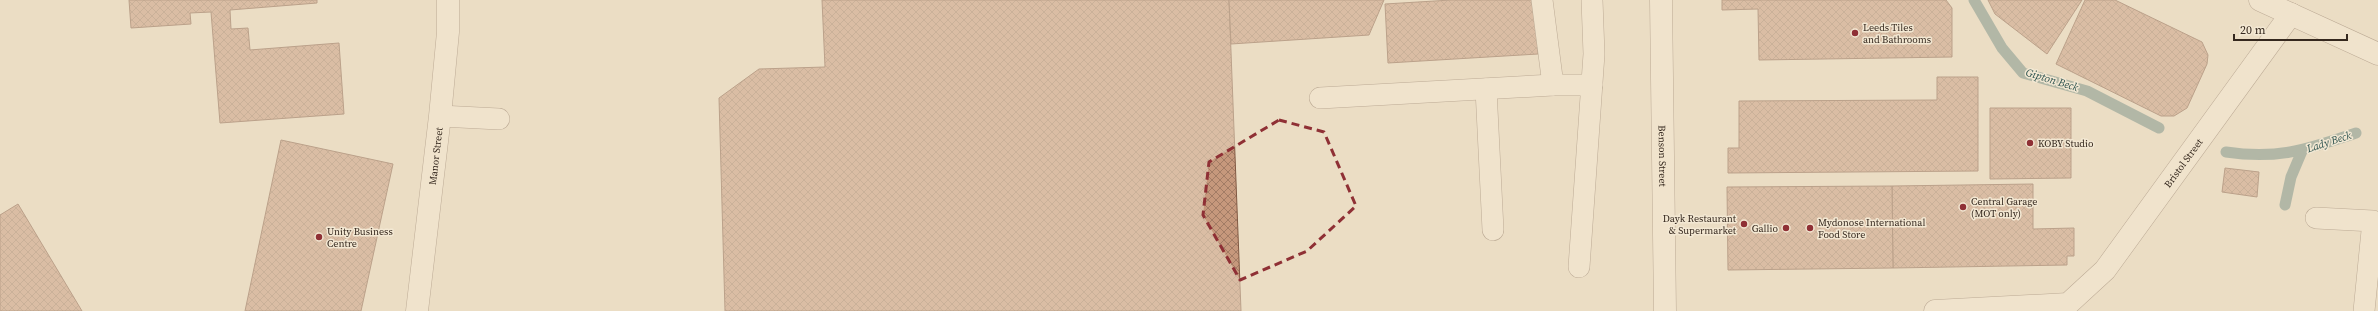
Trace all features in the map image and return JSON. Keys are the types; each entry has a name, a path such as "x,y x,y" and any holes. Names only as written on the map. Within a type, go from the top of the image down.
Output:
{"street":[{"name":"Manor Street","path":"417,311 440,116 448,32 448,0"},
{"name":"Benson Street","path":"1661,0 1665,311"},
{"path":"2260,0 2378,54"},
{"name":"Bristol Street","path":"1935,311 2068,304 2105,270 2291,14"}],"lane":[{"path":"1542,0 1553,85"},
{"path":"1579,266 1594,54 1592,0"},
{"path":"1320,98 1486,88 1592,85"},
{"path":"1486,88 1492,230"},
{"path":"440,116 498,120"},
{"path":"2316,218 2373,221 2364,311"}],"highlighted area":[{"path":"1279,120 1324,132 1356,206 1307,251 1240,280 1203,215 1209,162"}],"building":[{"path":"129,0 317,0 317,3 230,10 231,29 248,28 250,50 339,43 344,114 220,123 211,12 190,13 191,24 131,28"},
{"path":"822,0 1229,0 1241,311 725,311 719,98 759,69 825,67"},
{"path":"1229,0 1384,0 1369,35 1231,44"},
{"path":"1451,0 1535,0 1538,54 1388,63 1385,4"},
{"name":"Leeds Tiles and Bathrooms","path":"1722,0 1946,0 1952,8 1952,57 1759,60 1758,9 1722,10"},
{"path":"1988,0 2082,0 2047,54 1995,14"},
{"path":"2085,0 2115,0 2202,42 2208,55 2207,64 2187,108 2174,116 2161,116 2056,64"},
{"path":"1937,77 1978,77 1978,171 1728,173 1728,148 1739,148 1739,101 1937,100"},
{"name":"KOBY Studio","path":"1990,108 2071,108 2071,178 1990,179"},
{"name":"Unity Business Centre","path":"281,140 393,164 361,311 245,311"},
{"path":"2225,168 2259,172 2257,197 2222,192"},
{"name":"Central Garage (MOT only)","path":"2033,184 2033,229 2074,228 2074,256 2067,256 2067,265 1893,268 1892,186"},
{"name":"Mydonose International Food Store","path":"1892,186 1893,268 1728,270 1727,187"},
{"path":"18,204 82,311 0,311 0,215"}],"waterway":[{"name":"Gipton Beck","path":"1974,0 2002,48 2023,73 2087,91 2159,128"},
{"name":"Gipton Beck","path":"2226,152 2262,155 2293,152 2356,133"},
{"name":"Lady Beck","path":"2285,205 2291,177 2302,151"}],"place":[{"name":"Leeds Tiles and Bathrooms","path":"1855,33"},
{"name":"KOBY Studio","path":"2030,143"},
{"name":"Central Garage (MOT only)","path":"1963,207"},
{"name":"Dayk Restaurant & Supermarket","path":"1744,224"},
{"name":"Gallio","path":"1786,228"},
{"name":"Mydonose International Food Store","path":"1810,228"},
{"name":"Unity Business Centre","path":"319,237"}]}
